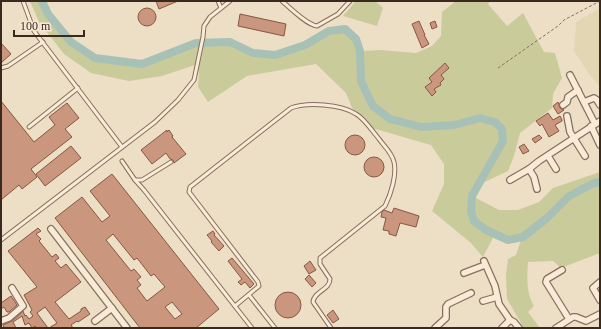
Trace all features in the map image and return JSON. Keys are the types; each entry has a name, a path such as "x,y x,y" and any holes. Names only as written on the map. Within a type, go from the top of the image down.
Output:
{"street":[{"path":"570,75 596,124 600,145"},
{"path":"563,105 567,102 568,97 578,90"},
{"path":"584,102 594,98 600,105"},
{"path":"567,116 570,132 585,156"},
{"path":"510,180 596,124"},
{"path":"548,156 556,169"},
{"path":"529,169 534,177 537,189"},
{"path":"51,229 127,328"},
{"path":"464,273 485,263 499,304 510,320 519,328"},
{"path":"562,270 547,279 546,282 569,319"},
{"path":"600,282 593,288 600,300"},
{"path":"1,321 9,318 23,306 12,288"},
{"path":"434,328 446,318 446,307 448,304 471,293"},
{"path":"482,301 496,297"},
{"path":"95,321 112,308"},
{"path":"557,328 575,316 586,321 600,314"},
{"path":"502,328 510,320"}],"lane":[{"path":"23,1 34,31 122,147"},
{"path":"218,1 221,8"},
{"path":"1,240 155,122 178,100 194,80 204,26 210,17 230,1"},
{"path":"282,1 304,19 314,26 317,26 338,14 350,1"},
{"path":"1,68 8,66 43,42"},
{"path":"30,127 78,88"},
{"path":"235,306 259,286 258,282 189,192 190,187 291,108 302,106 329,106 342,108 357,114 392,155 395,170 390,194 385,206 320,258 320,264 330,281 327,287 314,297 313,302 331,328"},
{"path":"122,161 135,180 252,328"},
{"path":"135,180 142,180 171,162"},
{"path":"250,295 275,328"}],"path":[{"path":"498,68 558,26 564,20 600,2"}],"shaded area":[{"path":"600,8 600,87 589,74 574,51 576,22"}],"green space":[{"path":"30,1 42,1 48,14 71,42 95,58 142,64 196,43 230,42 253,53 275,55 305,45 329,31 345,29 356,39 361,51 381,50 416,53 432,46 441,36 442,12 456,1 490,1 488,4 507,26 523,13 544,52 555,53 562,78 553,94 552,108 520,133 514,156 508,171 478,185 472,196 499,210 518,210 539,202 553,188 600,172 600,253 561,268 553,261 528,262 528,290 534,306 528,312 540,328 524,328 507,299 506,275 508,259 516,255 522,237 508,240 495,234 483,257 471,243 432,211 444,184 444,164 431,145 372,128 355,115 346,93 316,64 247,76 208,102 198,87 198,64 162,76 129,81 91,73 64,54 39,22"},
{"path":"356,1 375,1 383,8 377,26 343,16"}],"building":[{"path":"156,1 178,1 159,9"},
{"path":"147,8 153,11 156,17 153,23 147,26 141,23 138,17 141,11"},
{"path":"240,14 286,24 284,36 238,26"},
{"path":"419,21 429,44 422,48 412,24"},
{"path":"435,21 437,27 432,29 430,23"},
{"path":"1,43 11,54 1,63"},
{"path":"445,63 449,68 441,75 444,79 440,83 441,85 434,89 436,92 432,96 425,87 432,82 429,78"},
{"path":"1,101 34,142 55,125 49,117 67,103 79,118 65,129 72,137 31,169 37,177 22,189 19,185 1,200"},
{"path":"558,102 560,108 564,110 558,114 553,106"},
{"path":"548,113 553,120 560,116 562,120 555,125 559,131 549,137 542,124 540,126 536,121"},
{"path":"167,130 167,132 169,130 173,136 172,137 186,154 174,163 166,153 152,164 141,150"},
{"path":"355,135 362,138 365,145 362,152 355,155 348,152 345,145 348,138"},
{"path":"539,135 542,138 535,143 532,139"},
{"path":"524,144 529,151 523,154 519,147"},
{"path":"71,146 81,158 45,186 36,174"},
{"path":"374,157 381,160 384,167 381,174 374,177 367,174 364,167 367,160"},
{"path":"112,174 219,309 196,328 140,328 55,218 82,197 102,222 110,216 90,191","holes":["113,234 134,260 137,258 151,276 154,274 165,287 147,301 137,288 141,285 137,280 141,277 134,269 131,271 106,240","172,302 182,314 175,319 165,307"]},
{"path":"394,208 419,216 416,227 400,223 396,236 389,234 389,231 383,230 386,218 381,217 382,212 384,210 392,213"},
{"path":"38,228 41,231 36,234 41,239 39,241 52,257 56,254 59,258 55,261 61,268 66,264 81,282 55,302 69,319 85,307 90,314 71,325 73,328 49,328 57,323 45,307 37,313 48,328 37,328 35,326 32,328 29,323 25,325 22,316 13,322 16,328 4,328 3,325 12,321 23,311 25,316 26,315 29,319 33,316 30,312 32,310 24,295 37,287 8,251"},
{"path":"213,231 215,234 214,235 224,246 219,251 207,235"},
{"path":"232,258 254,284 250,288 245,282 241,285 238,282 242,279 228,261"},
{"path":"310,261 316,270 309,274 304,266"},
{"path":"309,275 316,283 312,287 305,279"},
{"path":"288,292 297,296 301,305 297,314 288,318 279,314 275,305 279,296"},
{"path":"11,296 17,305 7,312 4,307 1,309 1,303"},
{"path":"333,310 339,319 333,323 327,315"}],"waterway":[{"path":"42,1 48,14 71,42 95,58 142,64 196,43 230,42 253,53 275,55 305,45 329,31 345,29 356,39 360,51 361,81 373,106 390,119 421,127 454,125 480,118 495,122 502,129 503,141 472,196 471,211 474,221 486,230 508,240 523,237 547,218 569,196 594,183 600,182"}]}
